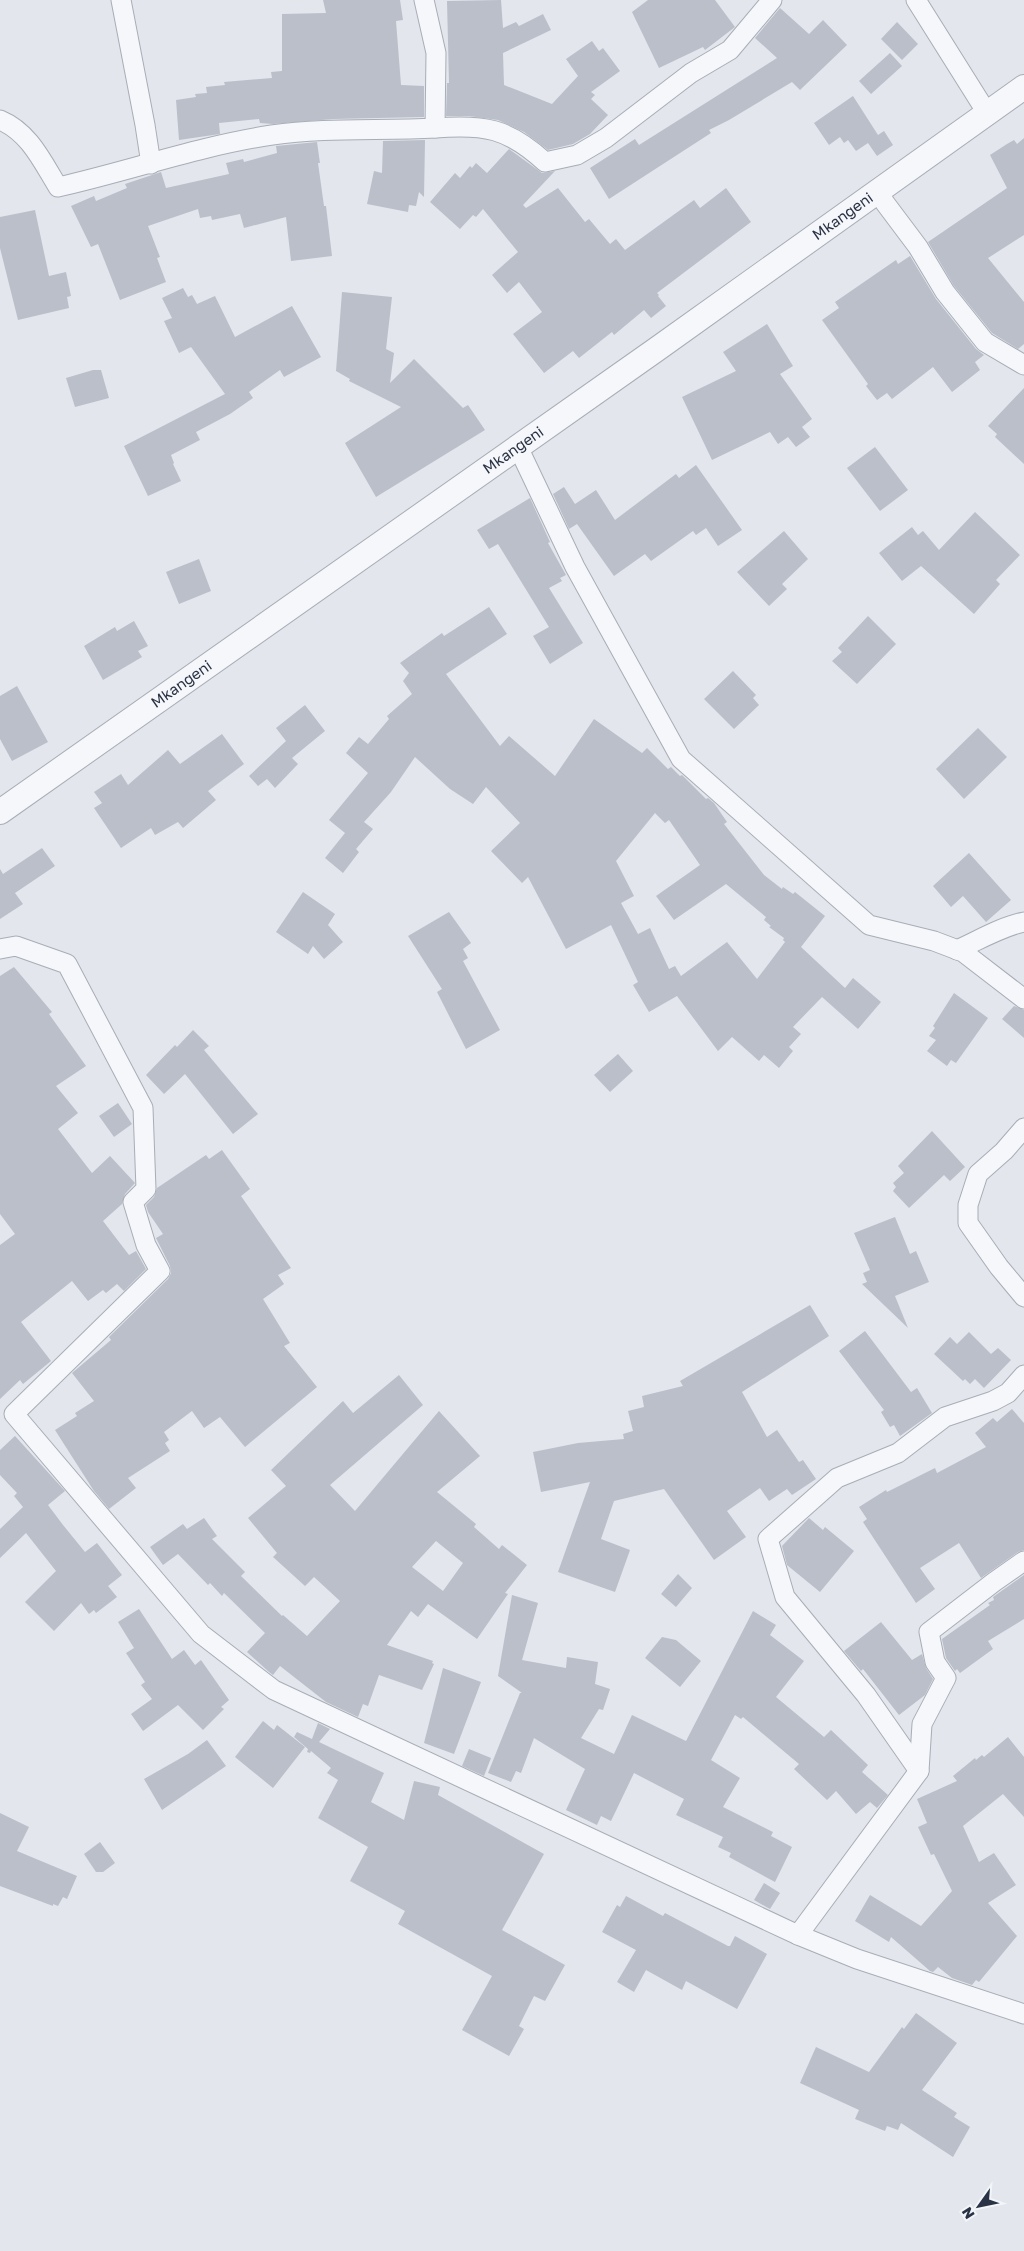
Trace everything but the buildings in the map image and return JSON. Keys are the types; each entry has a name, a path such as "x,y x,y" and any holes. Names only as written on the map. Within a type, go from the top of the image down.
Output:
{"street":[{"path":"121,0 151,164"},
{"path":"424,0 436,54 435,128"},
{"path":"0,120 9,123 32,144 58,187 221,144 274,135 340,129 382,131 456,126 493,129 521,144 545,162 577,155 606,138 691,73 730,50 772,0"},
{"path":"916,0 987,113"},
{"name":"Mkangeni","path":"0,812 1024,87"},
{"path":"878,191 918,247 945,292 985,342 1024,366"},
{"path":"518,447 575,567 680,759 868,925 934,941 963,952 1024,999"},
{"path":"957,950 992,936 1011,925 1024,922"},
{"path":"0,949 16,946 67,964 143,1108 146,1189 133,1202 146,1245 160,1271 14,1414 201,1634 274,1690 798,1936 857,1959 1024,2014"},
{"path":"1024,1128 1004,1151 978,1174 968,1205 968,1223 1024,1297"},
{"path":"918,1771 866,1695 785,1597 768,1539 837,1478 898,1453 945,1417 993,1401 1008,1392 1024,1375"},
{"path":"798,1936 918,1771 922,1724 946,1678 935,1662 929,1632 1024,1561"}]}
